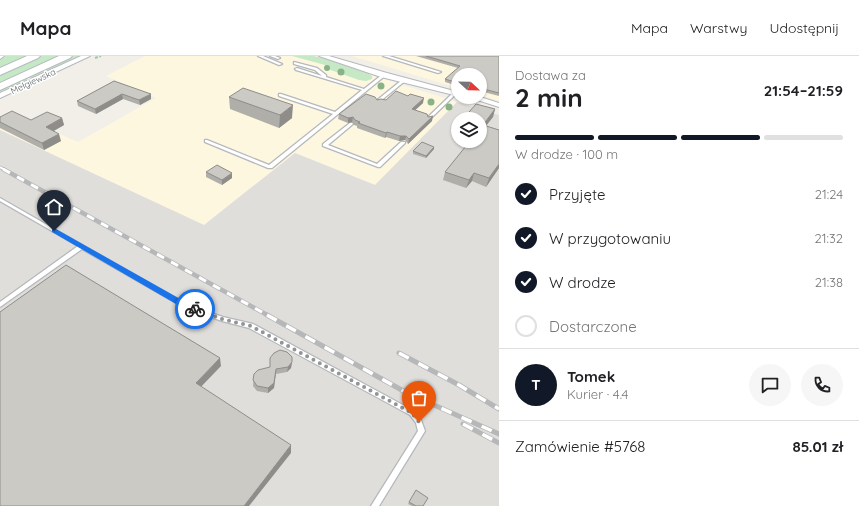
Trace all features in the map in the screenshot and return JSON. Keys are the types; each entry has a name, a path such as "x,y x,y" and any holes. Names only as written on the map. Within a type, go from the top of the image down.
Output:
{"main road":[{"name":"Mełgiewska","path":"0,72 35,56"},
{"name":"Mełgiewska","path":"0,87 67,56"}],"street":[{"name":"Mełgiewska","path":"0,96 87,56"},
{"path":"328,57 403,81 451,92"},
{"path":"487,101 499,105"}],"lane":[{"path":"260,56 280,64"},
{"path":"272,56 278,58"},
{"path":"385,56 439,72"},
{"path":"295,63 316,70 329,79"},
{"path":"296,69 365,90"},
{"path":"206,141 270,167 384,75"},
{"path":"377,102 403,81"},
{"path":"280,95 336,114"},
{"path":"428,119 451,98"},
{"path":"351,124 325,146 378,166 403,143"},
{"path":"0,199 185,306 222,319 251,326 412,413 419,422 422,431 375,506"},
{"path":"0,305 82,246"}],"shaded area":[{"path":"145,56 310,56 451,100 451,104 455,104 375,185 295,153 204,225 0,130 0,123 16,115 78,142 156,98 106,76"},
{"path":"352,56 499,56 499,101 487,97 487,68 451,68 451,86"},
{"path":"455,104 463,104 499,115 499,506 0,506 0,130 204,225 295,153 375,185"}],"green space":[{"path":"6,56 29,56 0,69 0,59"},
{"path":"41,56 61,56 0,84 0,74"},
{"path":"74,56 80,56 0,93 0,90"},
{"path":"292,56 313,56 326,59 367,73 372,76 372,79 366,81 359,80 325,68 325,65"}],"building":[{"path":"426,56 499,56 499,93 487,90 487,68 458,68 460,66"},
{"path":"451,74 451,81 445,79"},
{"path":"114,81 151,94 139,100 122,94 95,109 77,101"},
{"path":"243,88 293,105 280,115 229,97"},
{"path":"396,91 408,96 410,94 424,98 412,109 427,114 428,117 433,116 409,139 406,136 386,133 358,123 360,122 355,120 353,117 348,118 339,114 366,94 375,97 377,100 386,100"},
{"path":"476,104 495,109 487,120 487,112 469,112"},
{"path":"12,111 31,120 47,112 62,118 46,127 59,134 42,143 0,122 0,117"},
{"path":"487,126 499,130 499,164 489,178 474,173 469,180 445,172 464,148 487,148"},
{"path":"422,142 434,147 426,156 413,151"},
{"path":"217,165 232,173 222,180 206,172"},
{"path":"66,265 220,358 196,383 291,445 244,506 0,506 0,312"},
{"path":"280,350 287,352 292,357 292,362 288,367 276,369 274,383 268,388 257,386 253,380 254,374 258,370 270,367 270,358 274,353"},
{"path":"416,490 428,498 423,506 416,506 409,502"}],"railway":[{"path":"0,167 5,170"},
{"path":"3,169 269,316"},
{"path":"267,315 407,393 499,434"},
{"path":"399,353 459,385 499,409"},
{"path":"463,424 499,443"}],"way so far":[{"path":"195,309 222,319 251,326 412,413 419,422"}],"route":[{"path":"54,231 185,306 195,309"}]}
